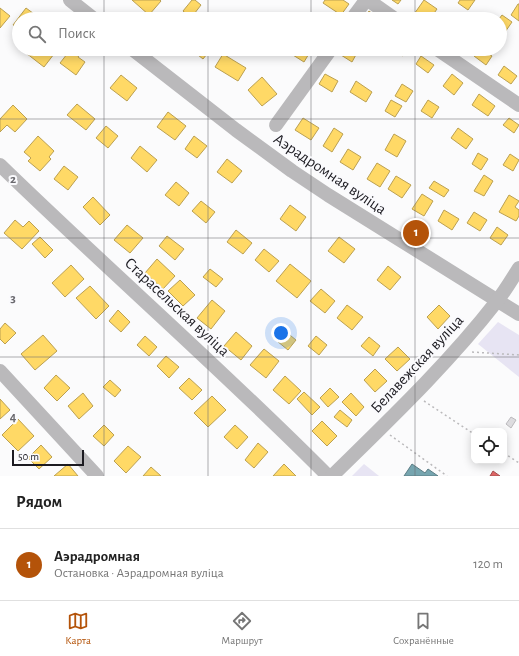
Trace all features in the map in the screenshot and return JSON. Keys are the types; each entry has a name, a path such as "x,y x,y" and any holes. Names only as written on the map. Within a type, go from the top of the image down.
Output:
{"street":[{"path":"70,0 85,12"},
{"path":"358,12 367,0 385,12"},
{"name":"Аэрадромная вуліца","path":"141,56 292,172 328,196 519,314"},
{"path":"276,125 325,56"},
{"path":"447,56 519,105"},
{"name":"Старасельская вуліца","path":"0,165 41,206 164,318 256,405 328,476"},
{"name":"Белавежская вуліца","path":"332,476 413,395 462,343 497,300 519,268"},
{"path":"0,371 97,476"}],"path":[{"path":"472,352 519,354"},
{"path":"413,395 471,432"},
{"path":"380,428 447,476"},
{"path":"507,455 519,463"}],"shaded area":[{"path":"498,322 519,335 519,377 478,344"},
{"path":"364,464 379,476 352,476"}],"building: Жильё":[{"path":"132,0 161,1 152,12 146,12"},
{"path":"192,0 195,0 201,5 196,12 183,11"},
{"path":"325,0 343,0 349,4 343,12 336,12 323,3"},
{"path":"392,0 401,0 398,4"},
{"path":"424,0 437,9 435,12 416,12"},
{"path":"460,0 475,0 468,10 458,3"},
{"path":"519,4 519,21 511,15"},
{"path":"0,8 10,16 0,28"},
{"path":"26,8 31,12 23,12"},
{"path":"507,18 512,22 507,29"},
{"path":"30,56 52,56 44,67"},
{"path":"66,56 79,56 85,62 76,75 60,63"},
{"path":"222,56 226,56 246,68 238,81 215,67"},
{"path":"294,56 308,56 304,62"},
{"path":"343,56 355,56 352,62"},
{"path":"421,56 434,65 428,73 416,64"},
{"path":"474,56 492,56 486,65"},
{"path":"504,66 517,76 511,84 498,75"},
{"path":"325,74 338,81 332,92 319,84"},
{"path":"452,74 463,83 454,95 443,86"},
{"path":"121,75 137,88 127,101 110,88"},
{"path":"262,77 277,94 262,106 248,90"},
{"path":"356,81 372,92 366,102 350,92"},
{"path":"402,84 413,91 406,102 395,96"},
{"path":"479,94 495,106 488,116 472,105"},
{"path":"391,100 402,106 395,117 385,111"},
{"path":"428,100 439,107 432,118 421,111"},
{"path":"77,104 95,119 86,130 67,115"},
{"path":"13,105 27,119 15,132 7,125 0,132 0,119"},
{"path":"168,112 186,126 175,140 157,127"},
{"path":"303,118 319,128 311,140 295,130"},
{"path":"509,118 519,125 514,133 503,125"},
{"path":"106,126 118,136 108,148 96,138"},
{"path":"334,128 343,134 332,152 323,146"},
{"path":"458,128 473,139 466,149 451,138"},
{"path":"394,134 406,141 397,157 385,150"},
{"path":"38,136 54,151 49,157 51,159 40,171 28,161 31,158 24,152"},
{"path":"194,136 207,146 197,158 185,149"},
{"path":"140,146 157,160 147,172 131,158"},
{"path":"348,149 361,157 353,170 340,162"},
{"path":"478,153 488,159 481,170 472,164"},
{"path":"510,154 519,160 513,171 503,165"},
{"path":"227,159 242,171 232,183 217,172"},
{"path":"377,163 390,171 380,187 367,179"},
{"path":"64,166 78,177 68,190 54,179"},
{"path":"484,175 493,181 484,196 474,191"},
{"path":"396,176 411,185 402,198 388,189"},
{"path":"434,181 449,190 444,197 429,188"},
{"path":"176,182 189,193 179,206 165,195"},
{"path":"422,194 433,201 424,216 412,209"},
{"path":"509,195 519,201 515,207 519,210 519,216 516,221 499,212"},
{"path":"93,197 110,215 100,225 83,207"},
{"path":"201,201 215,212 206,223 192,211"},
{"path":"290,205 306,217 296,231 280,219"},
{"path":"444,210 459,219 452,230 438,221"},
{"path":"474,212 487,220 480,231 467,223"},
{"path":"15,220 23,227 29,221 39,231 22,249 4,233"},
{"path":"127,225 143,238 130,253 114,240"},
{"path":"497,227 508,235 501,245 490,238"},
{"path":"236,230 252,243 243,254 227,242"},
{"path":"167,236 184,249 175,260 159,246"},
{"path":"40,237 53,250 45,258 32,244"},
{"path":"339,237 355,249 344,263 328,251"},
{"path":"264,249 279,261 269,272 255,260"},
{"path":"157,259 175,276 163,289 145,273"},
{"path":"290,264 311,281 297,298 276,281"},
{"path":"71,265 84,279 65,297 52,283"},
{"path":"388,266 401,277 390,290 377,280"},
{"path":"210,269 223,279 216,287 203,277"},
{"path":"180,280 195,295 183,306 168,291"},
{"path":"90,286 109,306 96,319 76,298"},
{"path":"321,289 335,301 325,313 310,301"},
{"path":"212,300 225,311 211,329 197,318"},
{"path":"347,305 363,317 352,330 337,318"},
{"path":"439,305 450,316 438,329 427,317"},
{"path":"118,310 130,322 121,332 109,321"},
{"path":"5,323 16,333 5,344 0,339 0,329"},
{"path":"280,327 296,340 288,350 272,337"},
{"path":"236,332 252,346 241,360 224,346"},
{"path":"43,335 57,351 35,370 21,354"},
{"path":"145,336 157,347 149,356 137,345"},
{"path":"316,336 327,345 319,355 308,346"},
{"path":"369,337 380,346 373,356 361,346"},
{"path":"398,347 410,359 397,371 385,359"},
{"path":"264,349 279,361 266,378 250,365"},
{"path":"166,356 179,367 169,378 157,366"},
{"path":"375,369 387,381 375,392 364,380"},
{"path":"56,375 70,388 57,401 44,388"},
{"path":"285,376 301,391 289,404 273,390"},
{"path":"189,378 202,390 192,400 179,388"},
{"path":"110,380 121,390 115,397 103,387"},
{"path":"330,388 339,397 328,407 320,398"},
{"path":"304,392 320,407 312,415 297,399"},
{"path":"83,393 93,406 79,419 68,406"},
{"path":"351,393 364,407 356,416 342,402"},
{"path":"212,396 226,410 208,427 194,413"},
{"path":"0,399 10,410 0,419"},
{"path":"340,410 352,420 347,427 334,417"},
{"path":"18,419 34,436 18,451 2,435"},
{"path":"322,421 337,436 327,446 312,431"},
{"path":"104,425 114,435 104,446 93,436"},
{"path":"235,425 248,437 237,449 224,437"},
{"path":"258,443 268,452 254,468 245,460"},
{"path":"41,445 52,457 39,469 28,458"},
{"path":"128,446 141,457 126,473 114,461"},
{"path":"68,464 78,476 54,476"},
{"path":"284,464 296,476 273,476"},
{"path":"151,467 161,476 143,476"}],"building: Торговля":[{"path":"493,471 500,476 490,476"}],"building: Учреждения":[{"path":"412,464 425,473 428,469 438,476 404,476"}],"building: Прочее":[{"path":"511,417 516,420 511,428 506,424"}],"place":[{"name":"Аэрадромная","path":"416,233"}]}
